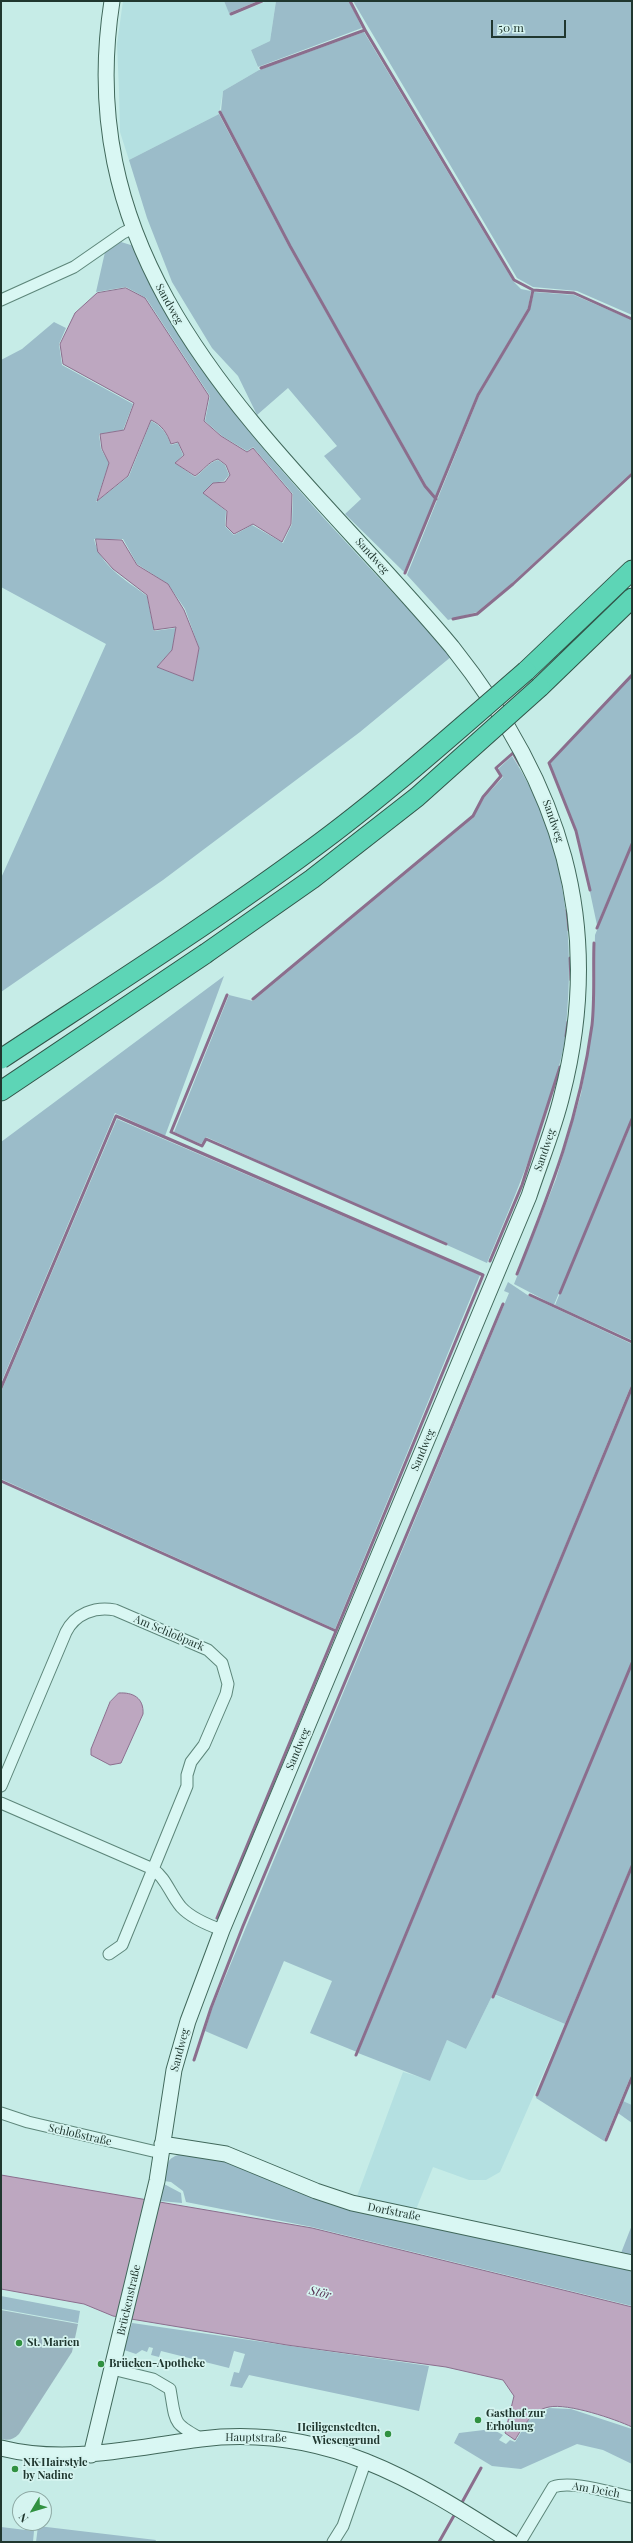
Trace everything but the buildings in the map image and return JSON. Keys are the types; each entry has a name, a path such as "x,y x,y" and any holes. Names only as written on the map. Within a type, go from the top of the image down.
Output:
{"highway":[{"path":"1,1059 193,933 299,859 401,779 526,671 632,570"},
{"path":"1,1091 312,880 417,797 540,687 632,598"}],"street":[{"name":"Sandweg","path":"112,1 106,63 107,109 118,175 133,228 156,281 176,318 213,374 260,432 447,641 473,673 515,736 542,790 556,827 573,898 580,960 576,1016 562,1095 529,1196 222,1930 190,2014 174,2070 161,2148"},
{"path":"1,300 74,267 122,233 133,228"},
{"name":"Am Schloßpark","path":"1,1786 66,1632 76,1619 92,1610 102,1608 115,1610 208,1650 218,1657 225,1670 228,1684 226,1694 204,1745 191,1762 187,1775 187,1786 122,1945 110,1954"},
{"path":"1,1803 153,1869 163,1878 181,1906 189,1913 222,1930"},
{"name":"Schloßstraße","path":"1,2113 32,2123 161,2148"},
{"name":"Brückenstraße","path":"91,2455 156,2186 161,2148"},
{"name":"Dorfstraße","path":"161,2148 226,2154 316,2191 352,2203 632,2263"},
{"path":"112,2368 153,2379 170,2390 175,2416 179,2426 202,2439"},
{"name":"Hauptstraße","path":"1,2448 16,2452 58,2456 91,2455 202,2439 254,2436 292,2439 366,2460 460,2510 511,2542"},
{"path":"332,2542 343,2526 366,2460"},
{"name":"Am Deich","path":"520,2542 552,2487 560,2484 573,2485 632,2497"}],"shaded area":[{"path":"123,1 224,1 231,16 267,1 276,1 270,41 251,50 259,70 223,91 219,114 129,160 120,132 117,44"},
{"path":"224,1 258,1 229,13"},
{"path":"276,1 349,1 362,28 258,67 251,50 270,41"},
{"path":"353,1 632,1 632,315 577,291 533,287 517,278"},
{"path":"364,32 513,281 521,289 531,291 528,308 477,395 435,497 426,485 291,246 221,111 223,91 259,70"},
{"path":"219,114 289,247 424,486 435,499 404,572 345,514 361,499 324,456 337,446 288,388 257,415 238,376 212,348 172,282 147,218 129,160"},
{"path":"121,242 134,246 184,345 233,412 325,519 452,656 360,732 163,880 1,992 1,878 106,644 1,587 1,360 22,349 54,322 66,328 59,344 62,365 133,404 123,430 99,434 101,449 109,463 96,502 129,476 151,421 164,431 171,445 178,443 183,455 175,463 195,477 215,461 218,460 225,465 229,475 224,481 213,483 203,493 226,511 225,526 234,535 252,525 283,543 292,524 293,494 253,447 247,451 222,436 205,421 210,396 146,298 126,287 96,292 105,252","holes":["94,539 123,539 137,564 168,584 185,609 199,648 193,681 157,667 172,650 176,628 154,631 147,596 108,565 97,549"]},
{"path":"534,292 574,295 632,320 632,472 512,583 477,612 448,620 407,575 479,396 530,309"},
{"path":"632,676 632,842 597,925 577,831 550,763"},
{"path":"512,756 529,785 542,815 553,847 561,880 566,914 569,947 569,981 565,1041 556,1077 530,1158 487,1263 206,1137 201,1144 174,1132 229,995 253,1001 473,818 484,798 503,777 498,769"},
{"path":"632,846 632,1117 554,1305 514,1284 556,1179 581,1094 593,1023 595,935"},
{"path":"224,976 165,1136 115,1113 1,1383 1,1142"},
{"path":"117,1119 480,1275 335,1629 1,1479 1,1392"},
{"path":"632,1122 632,1340 555,1305"},
{"path":"508,1282 529,1296 632,1344 632,1383 357,2052 310,2033 332,1981 284,1961 247,2049 205,2031 212,2009 509,1293 504,1291"},
{"path":"632,1389 632,1661 493,1994 466,2049 447,2040 430,2081 358,2053"},
{"path":"632,1665 632,1863 565,2024 494,1994"},
{"path":"632,1868 632,2073 604,2141 536,2098"},
{"path":"493,1994 565,2024 500,2172 486,2180 469,2180 433,2167 415,2212 356,2199 403,2072 430,2080 447,2040 466,2049"},
{"path":"632,2079 632,2105 623,2101"},
{"path":"623,2101 632,2105 632,2123 618,2113"},
{"path":"191,2152 219,2157 280,2181 632,2268 632,2306 312,2227 186,2202 183,2191 171,2182 164,2181 166,2168 170,2160 178,2155"},
{"path":"164,2184 181,2193 182,2203 160,2201"},
{"path":"632,2225 632,2256 621,2253"},
{"path":"1,2296 80,2311 78,2323 1,2309"},
{"path":"1,2310 78,2324 72,2352 19,2434 9,2440 1,2439"},
{"path":"132,2323 429,2366 419,2411 249,2375 242,2388 230,2386 234,2372 239,2373 245,2354 234,2351 229,2368 161,2351 159,2357 151,2355 153,2348 149,2347 147,2352 142,2350 136,2354 124,2350"},
{"path":"549,2408 571,2409 632,2429 632,2464 603,2450 577,2444 521,2469 492,2466 454,2443 459,2433 492,2429 503,2435 499,2440 506,2444 510,2440 515,2442 528,2421"},
{"path":"1,2527 12,2528 12,2531 34,2531 33,2542 1,2542"},
{"path":"52,2528 156,2540 155,2542 36,2542 37,2531 52,2531"}],"water":[{"path":"126,288 145,298 209,396 204,421 221,436 247,452 253,448 292,494 291,524 282,542 253,524 234,534 226,526 227,511 203,493 213,483 225,482 230,475 226,465 218,459 211,462 195,476 175,463 184,455 178,442 171,444 164,430 151,420 128,476 97,501 109,463 102,449 100,434 124,430 134,403 63,364 60,344 75,313 97,293"},
{"path":"96,539 122,540 137,565 168,584 184,610 199,648 193,681 157,667 172,650 176,627 154,630 147,595 113,569 98,552"},
{"path":"119,1693 137,1697 142,1704 143,1714 121,1763 110,1765 91,1755 91,1749 110,1702"},
{"name":"Stör","path":"1,2175 312,2228 632,2307 632,2427 579,2409 557,2406 543,2409 533,2415 515,2440 505,2433 514,2396 503,2380 446,2367 287,2345 113,2316 84,2304 1,2289"}],"waterway":[{"path":"231,14 262,1"},
{"path":"350,1 365,30"},
{"path":"261,68 365,30 514,280 533,290 574,293 632,319"},
{"path":"220,112 290,246 425,486 436,499"},
{"path":"405,573 478,395 529,309 533,290"},
{"path":"453,619 477,614 513,584 632,474"},
{"path":"590,890 576,831 549,763 632,675"},
{"path":"253,999 473,816 483,797 501,776 496,768 513,753 520,765"},
{"path":"597,928 632,844"},
{"path":"567,910 569,930"},
{"path":"517,1274 553,1182 580,1090 592,1025 594,943"},
{"path":"570,958 571,980"},
{"path":"227,995 171,1132 202,1146 206,1139 446,1244"},
{"path":"566,1036 568,1022"},
{"path":"490,1261 522,1185 560,1067"},
{"path":"1,1388 116,1116 483,1275 336,1631 1,1481"},
{"path":"560,1293 632,1119"},
{"path":"530,1295 632,1342"},
{"path":"194,2060 211,2008 243,1926 503,1304"},
{"path":"356,2055 632,1387"},
{"path":"217,1918 336,1631"},
{"path":"493,1997 632,1663"},
{"path":"537,2095 632,1866"},
{"path":"606,2140 632,2077"},
{"path":"460,2506 481,2468"},
{"path":"439,2542 456,2512"}],"place":[{"name":"St. Marien","path":"19,2343"},
{"name":"Brücken-Apotheke","path":"101,2364"},
{"name":"Gasthof zur Erholung","path":"478,2420"},
{"name":"Heiligenstedten, Wiesengrund","path":"388,2434"},
{"name":"NK Hairstyle by Nadine","path":"15,2469"}]}
